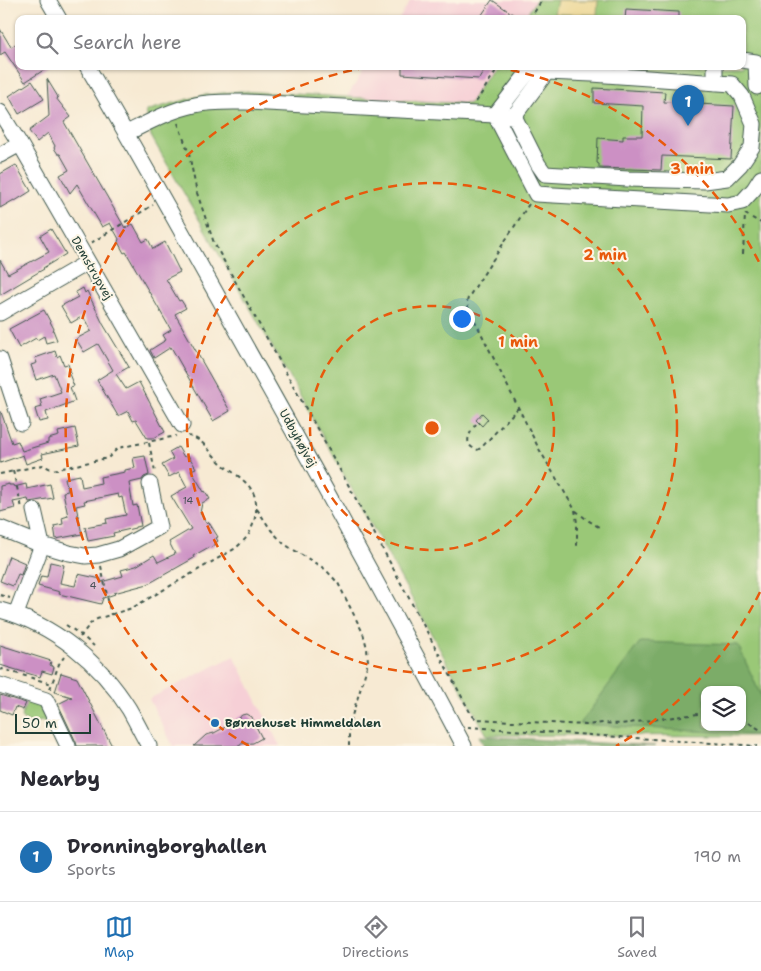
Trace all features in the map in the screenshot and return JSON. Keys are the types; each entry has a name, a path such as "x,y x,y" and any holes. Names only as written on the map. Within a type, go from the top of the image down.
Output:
{"street":[{"path":"48,0 57,15"},
{"path":"746,61 756,62 759,90"},
{"name":"Udbyhøjvej","path":"89,70 127,133 320,478 461,740"},
{"path":"495,115 530,70"},
{"path":"514,116 547,72 592,70 750,85 759,90"},
{"path":"714,83 715,70"},
{"path":"514,116 545,174 706,181 727,178 740,166 752,147 754,124 742,96 732,84"},
{"path":"127,133 174,111 195,105 228,102 514,116"},
{"name":"Demstrupvej","path":"0,112 182,425"},
{"path":"495,115 536,194 728,204 744,208 761,178"},
{"path":"0,155 20,144"},
{"path":"0,313 88,262"},
{"path":"0,359 21,423"},
{"path":"0,528 42,545 76,555 98,555 119,549 158,526 150,484"},
{"path":"16,614 42,545 34,510"},
{"path":"0,610 16,614 61,638 94,666 112,684 129,709 149,746"},
{"path":"0,686 46,700 68,746"}],"path":[{"path":"533,15 542,0"},
{"path":"469,114 496,70"},
{"path":"174,111 189,154 197,193 214,243 350,488 470,714 476,719 586,725 603,723 621,724 701,714"},
{"path":"536,194 467,302 539,449 574,510 577,523 576,546"},
{"path":"80,249 163,199"},
{"path":"744,208 761,222"},
{"path":"743,254 744,208"},
{"path":"476,424 468,440 475,450 478,450 518,408"},
{"path":"149,443 156,480 150,484"},
{"path":"14,471 22,510 34,510"},
{"path":"257,508 271,530 284,544 325,569 338,583 363,633 368,662 350,725 349,746"},
{"path":"574,510 602,529"},
{"path":"98,555 111,615"},
{"path":"0,670 52,684"},
{"path":"746,721 761,730"},
{"path":"461,740 468,727 757,746"}],"shaded area":[{"path":"411,0 536,0 527,15 402,15"},
{"path":"364,70 490,70 469,104 346,98"},
{"name":"Børnehuset Himmeldalen","path":"234,656 280,746 173,746 149,699"}],"green space":[{"path":"536,0 761,0 761,736 487,735 300,395 151,136 146,111 203,95 240,91 469,104 490,70 746,70 746,15 527,15"},
{"path":"640,642 738,645 761,696 761,735 580,724"},
{"path":"26,701 39,705 48,722 40,721 34,724 23,719 21,717"},
{"path":"479,736 655,746 484,746"}],"sand":[{"path":"557,0 598,0 597,15 554,14"}],"building":[{"path":"492,0 514,15 482,15"},
{"path":"626,9 679,12 679,15 625,15"},
{"path":"0,29 11,47 15,44 15,67 5,52 0,55"},
{"path":"17,70 44,70 25,82"},
{"path":"402,70 485,70 479,79 402,74"},
{"path":"47,79 58,97 56,98 71,117 64,122 125,228 133,224 143,242 148,239 153,249 165,242 180,272 166,279 179,301 181,300 186,308 175,314 230,411 213,421 171,347 154,358 150,350 166,340 163,335 171,330 126,252 124,253 110,223 102,227 77,184 70,193 60,175 69,170 60,154 54,148 55,146 48,133 37,142 29,131 49,116"},
{"path":"32,81 44,99 19,114 9,96"},
{"path":"594,88 665,92 664,102 734,106 731,159 662,156 661,170 599,168 597,163 598,138 623,140 623,136 642,136 643,106 594,103"},
{"path":"16,165 31,191 0,208 0,174"},
{"path":"51,229 66,254 0,295 0,260 8,274 49,252 40,236"},
{"path":"83,288 85,293 87,291 103,324 129,367 116,374 126,389 139,382 165,432 154,438 147,438 136,420 133,421 128,411 118,416 97,380 113,370 98,344 84,352 76,339 91,331 83,316 71,323 61,306 78,297 76,292"},
{"path":"44,310 54,329 57,340 46,343 44,336 37,340 36,338 19,348 9,329"},
{"path":"55,351 57,357 60,355 64,365 68,364 71,373 69,374 74,386 70,387 75,401 46,412 48,420 39,422 35,409 42,407 40,399 61,392 54,374 36,380 31,365 37,363 35,358"},
{"path":"0,412 12,443 18,441 22,451 48,443 48,439 59,436 58,432 75,428 79,446 42,454 43,458 26,464 23,455 0,463"},
{"path":"482,413 488,419 482,426 476,420"},
{"path":"178,447 184,457 188,455 196,468 191,470 210,499 202,503 200,513 206,523 208,521 218,537 216,538 218,541 216,544 148,584 114,593 103,598 101,604 59,594 60,592 38,586 41,576 47,577 50,562 64,565 60,583 75,586 78,574 101,579 101,582 123,576 121,570 136,566 154,555 158,562 175,554 169,542 191,529 171,496 187,487 179,472 169,477 162,465 173,459 169,452"},
{"path":"145,456 149,475 142,480 129,483 133,506 137,505 141,526 113,533 114,536 88,541 85,527 107,523 106,519 126,515 122,497 119,498 118,494 84,501 85,504 76,506 82,534 56,539 54,526 63,524 62,518 68,516 63,492 68,491 65,478 80,475 82,487 101,483 100,477 135,468 133,458"},
{"path":"9,484 14,487 26,484 27,489 50,484 53,498 29,502 28,499 13,502 15,508 0,512 0,486"},
{"path":"9,556 25,563 21,575 18,574 13,586 0,581"},
{"path":"0,645 51,661 50,665 54,667 52,674 42,671 40,677 0,665"},
{"path":"61,673 77,678 112,746 77,746 58,704 72,697 55,692"},
{"path":"0,695 26,703 23,710 15,707 12,715 0,710"},
{"path":"246,714 251,717 262,738 253,743 240,744 240,746 194,746 206,735 214,733"}],"place":[{"name":"Dronningborghallen","path":"688,126"},
{"name":"Børnehuset Himmeldalen","path":"215,723"}]}
